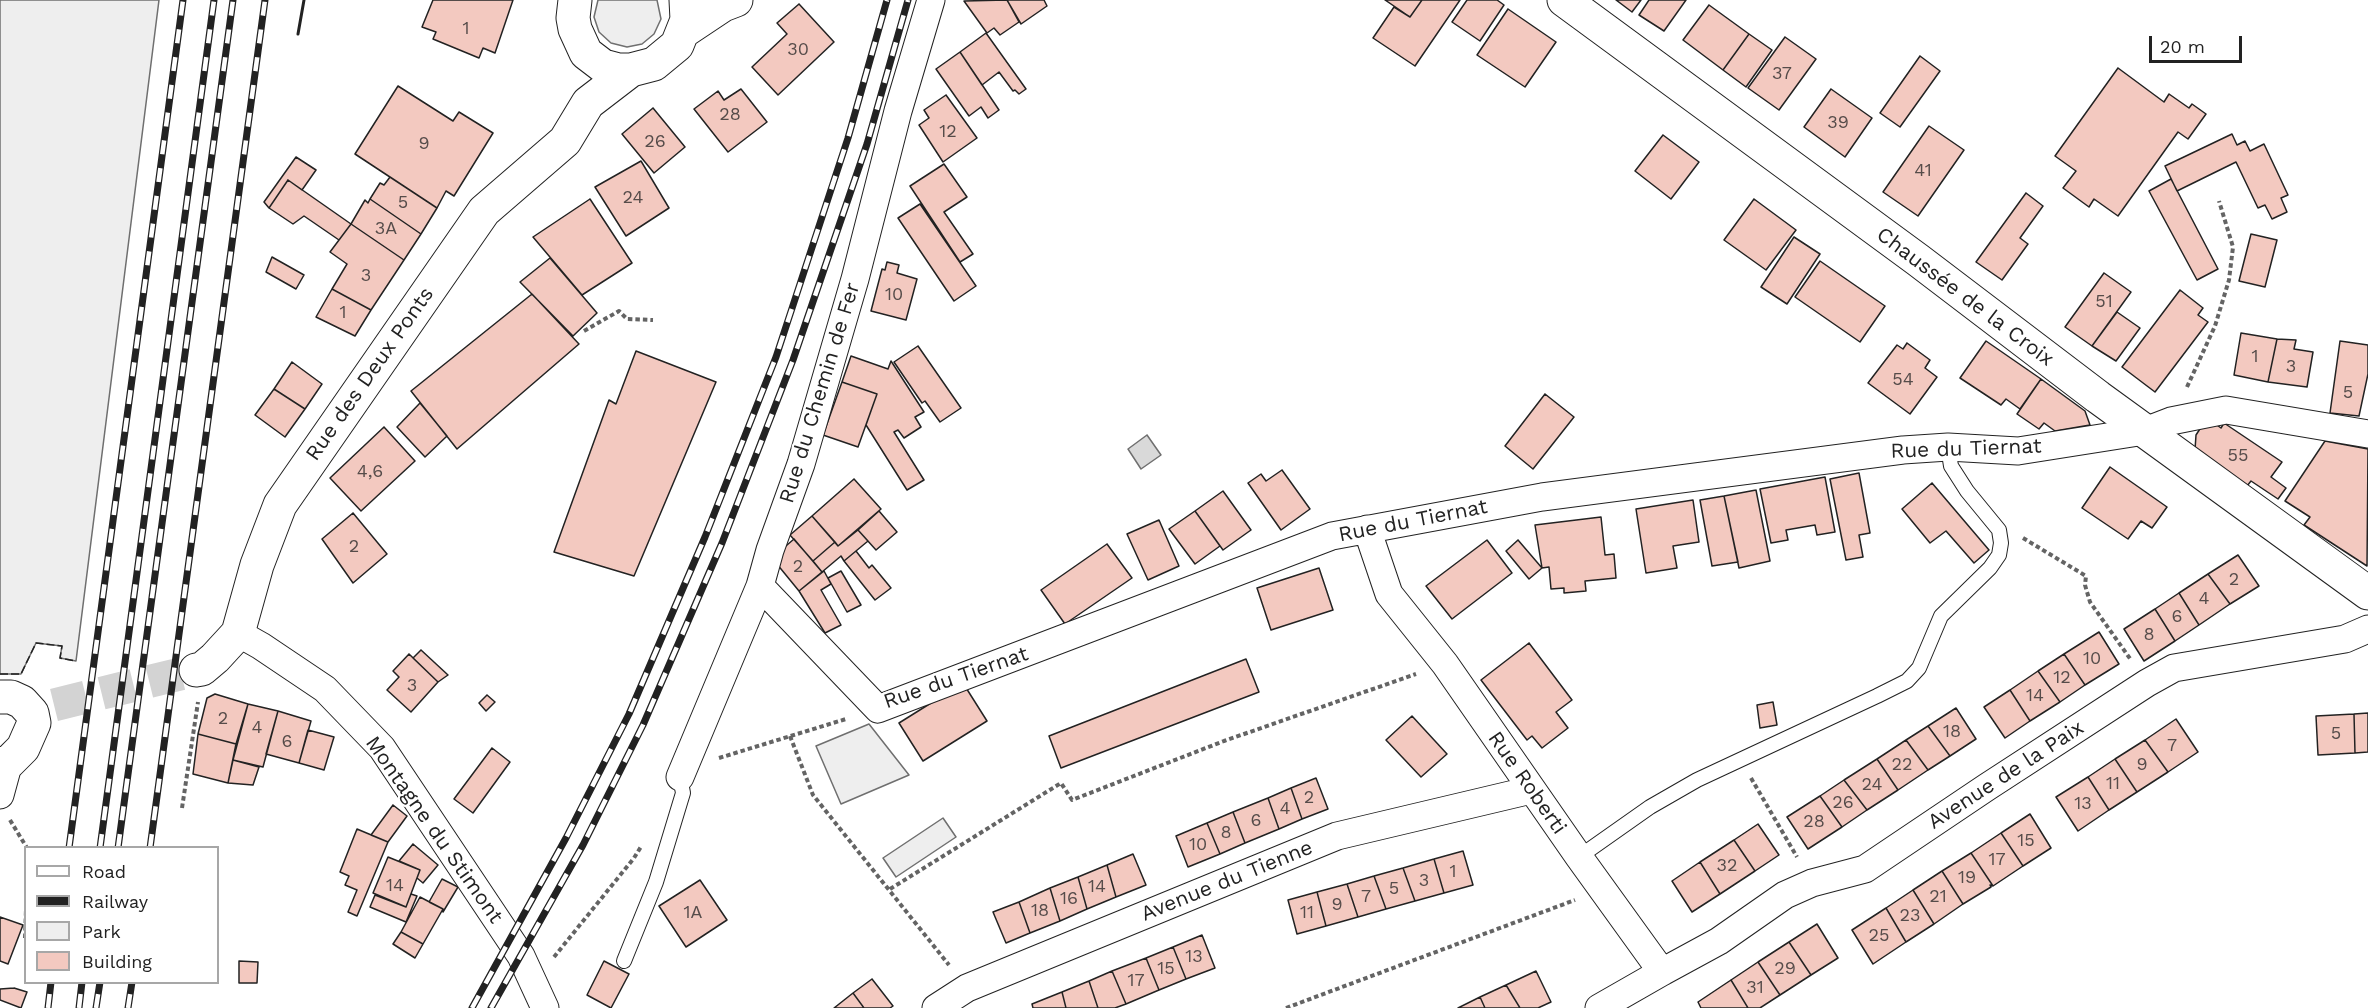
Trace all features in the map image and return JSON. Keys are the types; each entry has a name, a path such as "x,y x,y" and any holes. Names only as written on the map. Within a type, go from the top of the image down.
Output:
{"main road":[{"path":"575,0 573,18 575,29 586,53 588,103"},
{"name":"Chaussée de la Croix","path":"1564,0 1918,261 2158,426 2368,593"},
{"name":"Rue des Deux Ponts","path":"586,53 603,66 618,70 631,70 654,64 667,56 677,45 685,16 722,2"},
{"name":"Rue des Deux Ponts","path":"199,669 215,658 238,633 256,565 280,505 484,211 565,141 588,103 631,70"},
{"path":"5,763 23,748 27,708"}],"street":[{"name":"Rue du Chemin de Fer","path":"682,773 760,586 770,550 801,464 852,290 898,111 931,0"},
{"name":"Rue du Tiernat","path":"760,586 878,709 1332,536 1367,529 1542,497 1903,450 1947,447 2018,451 2158,426 2226,410 2368,434"},
{"name":"Rue Roberti","path":"1367,529 1389,594 1445,664 1531,790 1662,972"},
{"name":"Avenue de la Paix","path":"1662,972 1719,941 1785,896 1812,883 1865,868 2147,683 2174,668 2345,639 2368,629"},
{"name":"Montagne du Stimont","path":"238,633 325,689 382,748 521,956 540,998"},
{"path":"3,804 5,763"},
{"name":"Avenue du Tienne","path":"936,1008 967,988 1337,836 1531,790"},
{"path":"1603,1007 1662,972"}],"lane":[{"path":"1579,857 1650,807 1697,780 1907,681 1919,668 1941,616 1990,568 1999,555 2001,543 1999,530 1951,466 1947,447"},
{"path":"624,961 656,882 683,793 682,773"}],"path":[{"path":"2158,426 2215,326 2229,280 2233,247 2219,201"},
{"path":"584,331 619,311 627,319 653,320"},
{"path":"1999,530 2027,540 2086,576 2085,585 2090,603 2147,683"},
{"path":"890,889 1061,783 1072,800 1224,741 1445,664"},
{"path":"182,808 199,669"},
{"path":"682,773 878,709"},
{"path":"790,736 813,795 967,988"},
{"path":"1740,760 1812,883"},
{"path":"3,804 26,846"},
{"path":"540,998 544,968 634,858 645,840"},
{"path":"1286,1008 1603,889"}],"green space":[{"path":"0,0 159,0 76,661 60,658 62,646 36,643 21,674 0,674"},
{"path":"598,0 657,0 661,19 654,34 642,44 627,47 611,43 599,32 594,17"},
{"path":"869,724 909,775 841,804 816,746"},
{"path":"943,818 956,837 896,877 883,858"}],"shaded area":[{"path":"1147,435 1161,455 1141,469 1128,449"}],"building":[{"path":"433,0 513,0 495,53 483,48 479,58 433,39 436,32 422,27"},
{"path":"1007,0 1044,0 1047,6 1021,24"},
{"path":"1007,0 1019,22 1000,35 994,28 987,33 964,1"},
{"path":"1385,0 1422,0 1410,17"},
{"path":"1422,0 1460,0 1415,66 1373,38 1394,7 1410,17"},
{"path":"1467,0 1497,0 1504,5 1480,41 1452,22"},
{"path":"1616,0 1641,0 1632,12"},
{"path":"1649,0 1686,0 1664,31 1639,15"},
{"path":"799,4 834,42 778,95 752,67 787,34 777,23"},
{"path":"1709,5 1749,34 1723,70 1683,40"},
{"path":"1508,9 1556,42 1525,87 1477,55"},
{"path":"986,33 1026,89 1019,94 1013,91 999,72 982,85 960,52"},
{"path":"1749,34 1772,50 1746,87 1723,70"},
{"path":"1785,37 1816,59 1779,110 1748,88"},
{"path":"960,52 999,110 988,118 981,107 969,116 936,69"},
{"path":"1920,56 1940,71 1900,127 1880,113"},
{"path":"2118,68 2164,102 2169,94 2189,108 2192,104 2206,114 2188,139 2178,132 2118,216 2094,199 2089,207 2063,188 2076,171 2055,156"},
{"path":"398,86 453,121 459,112 493,133 454,196 446,191 437,208 355,154"},
{"path":"741,89 767,122 728,152 694,109 718,91 724,100"},
{"path":"1831,89 1872,118 1845,157 1804,127"},
{"path":"946,95 977,138 943,162 919,125 929,118 924,110"},
{"path":"653,108 685,147 654,173 622,134"},
{"path":"1929,126 1964,150 1918,216 1883,192"},
{"path":"2232,134 2237,145 2245,141 2250,151 2264,144 2288,195 2281,198 2287,212 2272,219 2265,205 2258,208 2236,162 2177,191 2165,166"},
{"path":"1663,135 1699,162 1671,199 1635,171"},
{"path":"296,157 316,170 302,190 288,180 269,208 264,202"},
{"path":"641,161 669,208 626,236 595,187"},
{"path":"944,164 967,197 944,212 973,254 960,262 910,186"},
{"path":"390,177 437,208 421,234 370,199 380,183 384,185"},
{"path":"2171,179 2218,269 2197,280 2149,191"},
{"path":"288,180 351,224 339,240 304,216 293,224 269,208"},
{"path":"2026,193 2043,206 2020,238 2028,244 2002,280 1976,262"},
{"path":"370,199 421,234 404,260 351,224 365,200 368,203"},
{"path":"590,199 632,263 582,295 533,237"},
{"path":"1754,199 1796,230 1766,270 1724,240"},
{"path":"920,204 976,286 954,301 898,218"},
{"path":"351,224 404,260 371,310 332,289 347,264 330,252"},
{"path":"2251,234 2277,240 2265,287 2239,281"},
{"path":"1794,237 1820,254 1787,304 1761,287"},
{"path":"272,257 304,275 296,289 266,272"},
{"path":"550,258 597,313 573,336 520,282"},
{"path":"1820,261 1885,306 1860,342 1795,297"},
{"path":"887,262 899,265 897,273 917,279 906,320 871,311 882,269 885,270"},
{"path":"2104,273 2131,292 2092,346 2065,327"},
{"path":"332,289 371,310 355,336 316,317"},
{"path":"2180,290 2203,308 2198,315 2208,322 2155,392 2122,367"},
{"path":"532,294 579,344 457,449 411,391"},
{"path":"2117,312 2140,328 2116,361 2092,346"},
{"path":"2241,333 2277,339 2268,382 2234,375"},
{"path":"2277,339 2296,340 2294,349 2313,352 2307,387 2268,382"},
{"path":"1986,341 2041,379 2020,409 2006,399 2001,405 1960,378"},
{"path":"2340,341 2368,345 2368,374 2359,416 2330,413"},
{"path":"1907,343 1930,360 1925,368 1937,377 1910,414 1868,383 1897,345 1903,349"},
{"path":"918,346 961,408 940,422 925,401 922,403 894,362"},
{"path":"636,351 716,382 634,576 554,552 609,400 616,404"},
{"path":"851,356 888,369 891,361 924,412 915,417 921,427 904,438 898,430 894,432 924,480 907,490 866,425 877,394 842,382"},
{"path":"292,362 322,384 305,409 274,389"},
{"path":"2041,379 2085,411 2090,425 2055,431 2044,423 2039,429 2017,414"},
{"path":"842,382 877,394 858,447 823,435"},
{"path":"274,389 305,409 285,437 255,415"},
{"path":"1545,394 1574,417 1533,469 1505,446"},
{"path":"420,403 447,436 425,457 397,427"},
{"path":"2207,418 2221,428 2224,423 2282,462 2271,477 2286,488 2278,499 2251,481 2247,486 2195,450 2196,435"},
{"path":"384,427 415,461 361,511 330,478"},
{"path":"2325,441 2368,449 2367,566 2304,525 2310,517 2285,501"},
{"path":"2110,467 2167,507 2152,528 2141,521 2128,539 2082,508"},
{"path":"1282,470 1310,509 1281,530 1248,483 1261,474 1266,481"},
{"path":"1859,473 1870,533 1859,535 1863,557 1846,560 1830,479"},
{"path":"1825,477 1835,532 1817,535 1815,525 1786,530 1788,540 1771,543 1760,489"},
{"path":"854,479 881,509 838,546 812,516"},
{"path":"1932,483 1989,550 1974,563 1946,531 1930,543 1902,509"},
{"path":"1756,490 1770,561 1739,568 1724,496"},
{"path":"1223,491 1251,530 1223,550 1195,511"},
{"path":"1724,496 1738,562 1712,566 1700,500"},
{"path":"1693,500 1699,542 1673,546 1677,568 1646,573 1636,509"},
{"path":"879,511 897,532 876,550 858,530"},
{"path":"1195,511 1220,546 1195,564 1169,529"},
{"path":"353,513 387,554 353,583 322,539"},
{"path":"812,516 835,542 813,561 790,535"},
{"path":"1601,517 1605,555 1614,554 1616,578 1585,581 1586,591 1564,593 1564,588 1551,589 1549,567 1542,568 1535,525"},
{"path":"1159,520 1179,566 1148,580 1127,534"},
{"path":"858,530 868,541 844,561 841,556 822,572 813,561 835,542 838,546"},
{"path":"794,539 822,572 799,591 772,558"},
{"path":"1487,540 1512,573 1452,619 1426,586"},
{"path":"1518,540 1542,568 1529,579 1506,551"},
{"path":"1107,544 1132,578 1065,624 1041,590"},
{"path":"856,551 869,568 872,565 891,588 875,600 844,561"},
{"path":"2238,555 2259,586 2230,604 2208,574"},
{"path":"1319,568 1333,610 1271,630 1257,588"},
{"path":"824,571 831,584 821,590 841,625 825,633 799,591"},
{"path":"841,571 861,605 847,612 828,578"},
{"path":"2208,574 2230,604 2199,625 2179,593"},
{"path":"2179,593 2199,625 2175,641 2155,609"},
{"path":"2155,609 2175,641 2144,661 2124,629"},
{"path":"2099,632 2119,664 2085,685 2064,654"},
{"path":"1529,643 1572,700 1556,712 1568,728 1542,748 1532,736 1527,740 1481,680"},
{"path":"421,650 448,675 438,682 413,658"},
{"path":"409,654 438,682 411,712 387,690 399,677 393,671"},
{"path":"2064,654 2085,685 2060,702 2038,671"},
{"path":"1246,659 1259,692 1061,768 1049,736"},
{"path":"2038,671 2060,702 2030,721 2010,690"},
{"path":"963,683 987,721 923,761 899,723"},
{"path":"2010,690 2030,721 2005,738 1984,707"},
{"path":"215,694 248,704 236,744 198,734 207,698"},
{"path":"487,695 495,702 486,711 479,703"},
{"path":"1773,702 1777,725 1760,728 1757,705"},
{"path":"248,704 278,711 263,767 233,760"},
{"path":"1956,708 1976,739 1950,756 1928,726"},
{"path":"278,711 311,721 299,763 266,754"},
{"path":"2368,713 2368,752 2355,753 2354,714"},
{"path":"2354,714 2355,753 2318,755 2316,716"},
{"path":"1412,716 1447,754 1421,777 1386,740"},
{"path":"2176,719 2198,752 2168,772 2145,740"},
{"path":"1928,726 1950,756 1928,770 1906,740"},
{"path":"308,730 334,737 324,770 299,763"},
{"path":"198,734 236,744 228,783 193,774"},
{"path":"1906,740 1928,770 1898,790 1877,759"},
{"path":"2145,740 2168,772 2137,792 2115,759"},
{"path":"492,748 510,762 473,813 454,799"},
{"path":"1877,759 1898,790 1867,810 1844,780"},
{"path":"2115,759 2137,792 2109,810 2088,777"},
{"path":"233,760 259,767 253,785 228,783"},
{"path":"2088,777 2109,810 2078,831 2056,797"},
{"path":"1316,778 1328,809 1302,819 1291,788"},
{"path":"1844,780 1867,810 1842,827 1820,796"},
{"path":"1291,788 1302,819 1279,829 1268,798"},
{"path":"1820,796 1842,827 1808,849 1787,817"},
{"path":"1268,798 1279,829 1245,843 1233,812"},
{"path":"393,805 407,816 388,842 371,835"},
{"path":"1233,812 1245,843 1220,854 1207,823"},
{"path":"2030,814 2051,848 2023,866 2001,833"},
{"path":"1207,823 1220,854 1188,867 1176,836"},
{"path":"1758,824 1779,855 1755,871 1734,840"},
{"path":"357,829 388,842 357,916 348,912 357,890 345,885 349,876 340,872"},
{"path":"2001,833 2023,866 1993,886 1971,853"},
{"path":"1734,840 1755,871 1720,894 1700,862"},
{"path":"413,844 438,865 423,883 417,878 420,870 399,861"},
{"path":"1463,851 1473,885 1444,893 1434,859"},
{"path":"1971,853 1993,886 1990,885 1991,887 1963,904 1942,871"},
{"path":"1133,854 1146,885 1116,897 1107,865"},
{"path":"388,857 420,870 406,907 373,893"},
{"path":"1434,859 1444,893 1415,901 1403,868"},
{"path":"1700,862 1720,894 1692,912 1672,881"},
{"path":"1107,865 1116,897 1087,909 1078,877"},
{"path":"1403,868 1415,901 1386,909 1374,876"},
{"path":"1942,871 1963,904 1934,924 1913,890"},
{"path":"1374,876 1386,909 1358,917 1347,884"},
{"path":"1078,877 1087,909 1060,921 1050,888"},
{"path":"442,879 458,887 443,912 443,909 429,902"},
{"path":"700,880 727,920 686,947 659,906"},
{"path":"1347,884 1358,917 1326,926 1317,892"},
{"path":"1050,888 1060,921 1030,933 1019,902"},
{"path":"1913,890 1934,924 1906,942 1886,908"},
{"path":"1317,892 1326,926 1297,934 1288,900"},
{"path":"411,894 417,896 406,922 370,907 375,895 406,907"},
{"path":"420,897 443,909 423,944 401,932"},
{"path":"1019,902 1030,933 1006,943 993,912"},
{"path":"1886,908 1906,942 1873,964 1852,930"},
{"path":"0,917 23,925 8,964 0,961"},
{"path":"1817,924 1838,958 1811,975 1789,942"},
{"path":"401,932 423,944 415,958 393,944"},
{"path":"1202,935 1215,968 1186,979 1173,947"},
{"path":"1789,942 1811,975 1780,995 1758,962"},
{"path":"1173,947 1186,979 1159,990 1146,958"},
{"path":"1146,958 1159,990 1126,1004 1112,971"},
{"path":"239,961 258,962 257,983 239,983"},
{"path":"604,961 629,974 611,1008 587,995"},
{"path":"1758,962 1780,995 1760,1008 1748,1008 1731,980"},
{"path":"1112,971 1126,1004 1115,1008 1098,1008 1089,981"},
{"path":"1536,971 1551,1002 1538,1008 1520,1008 1506,985"},
{"path":"872,979 893,1006 864,1008 853,993"},
{"path":"1731,980 1748,1008 1701,1008 1698,1002"},
{"path":"1089,981 1098,1008 1066,1008 1062,992"},
{"path":"1506,985 1520,1008 1485,1008 1480,997"},
{"path":"14,988 27,992 21,1008 0,1000 0,989"},
{"path":"1062,992 1066,1008 1033,1008 1032,1004"},
{"path":"853,993 864,1008 834,1008"},
{"path":"1480,997 1485,1008 1458,1008"}],"tunnel":[{"path":"54,705 196,670"}],"railway":[{"path":"69,846 183,0"},
{"path":"100,846 214,0"},
{"path":"118,846 233,0"},
{"path":"150,846 265,0"},
{"path":"472,1008 566,838 629,714 705,537 776,357 848,138 887,0"},
{"path":"491,1008 583,845 643,725 722,543 793,360 867,144 908,0"},
{"path":"48,1008 51,984"},
{"path":"79,1008 82,984"},
{"path":"96,1008 100,984"},
{"path":"128,1008 132,984"}],"fence":[{"path":"0,674 21,674 36,643 62,646 60,658 76,661"}],"wall":[{"path":"298,34 304,0"}]}
